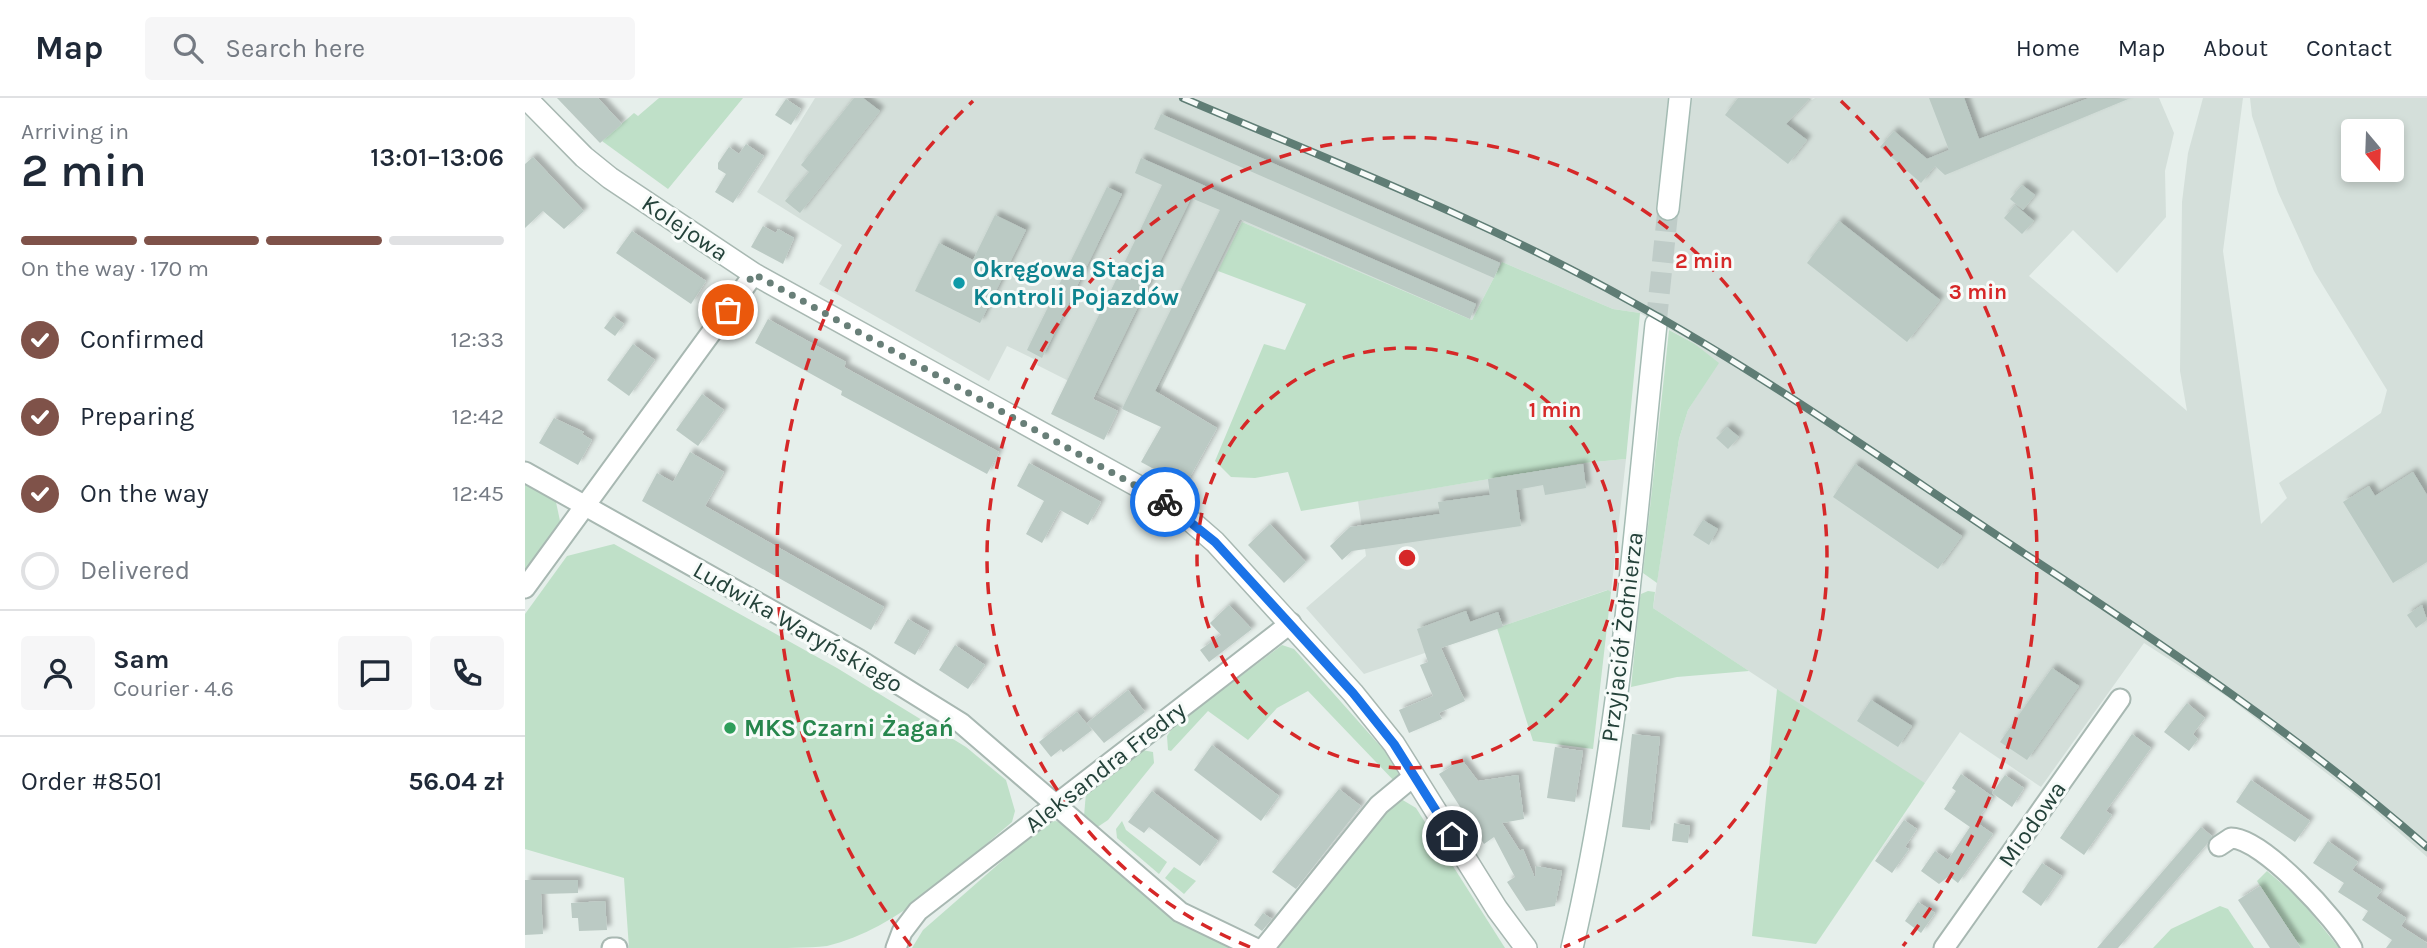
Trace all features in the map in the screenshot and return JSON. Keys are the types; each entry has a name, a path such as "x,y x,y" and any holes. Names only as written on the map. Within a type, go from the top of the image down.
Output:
{"street":[{"name":"Kolejowa","path":"526,98 584,157 610,178 754,274 1171,506 1215,542 1291,623 1394,744 1497,909 1526,948"},
{"path":"1668,209 1680,98"},
{"path":"525,588 754,274"},
{"name":"Przyjaciół Żołnierza","path":"1572,948 1601,812 1656,324"},
{"name":"Ludwika Waryńskiego","path":"525,472 943,711 980,738 1179,912 1255,948"},
{"name":"Aleksandra Fredry","path":"896,948 902,932 918,911 1291,623"},
{"name":"Miodowa","path":"1944,948 2120,699"},
{"path":"1264,948 1379,805 1414,775"},
{"path":"2218,846 2231,838 2243,839 2286,871 2315,899 2352,948"},
{"path":"612,948 617,948"}],"shaded area":[{"path":"815,98 2159,98 2174,133 2165,171 2166,217 2117,273 2073,230 2029,276 2187,411 2180,371 2182,202 2188,153 2203,98 2243,98 2223,251 2261,524 2287,498 2279,483 2381,413 2387,390 2314,271 2278,192 2252,116 2250,98 2427,98 2427,857 2369,806 2229,698 2144,643 2041,787 1960,732 1925,783 1883,759 1653,608 1679,439 1688,410 1718,363 1695,344 1640,313 1613,309 1502,262 1472,320 1242,222 1146,420 1037,365 1038,361 1007,346 989,381 819,284 842,245 757,192"},
{"path":"1626,459 1611,592 1607,590 1364,674 1306,608 1366,556 1358,501 1584,463"}],"green space":[{"path":"659,98 743,98 668,189 602,141 634,113 638,116"},
{"path":"1242,222 1472,320 1502,262 1613,309 1640,313 1626,459 1584,463 1301,511 1288,472 1255,478 1231,477 1215,461 1264,344 1285,350 1306,304 1218,271"},
{"path":"1669,330 1695,344 1719,363 1688,410 1679,439 1657,583 1643,573"},
{"path":"525,482 556,502 560,521 525,572"},
{"name":"MKS Czarni Żagań","path":"614,544 837,668 966,747 1006,780 1015,811 1012,822 926,895 903,911 879,926 827,946 629,948 624,878 525,849 525,614 567,556"},
{"path":"1608,590 1611,592 1593,749 1533,741 1497,628"},
{"path":"1655,592 1653,608 1749,671 1677,677 1631,687 1640,598 1641,594"},
{"path":"1282,645 1294,649 1390,757 1399,775 1397,784 1308,691 1277,708 1248,740 1208,711 1171,751 1168,750 1167,736 1173,727"},
{"path":"1777,689 1925,783 1816,944 1752,936"},
{"path":"1142,750 1153,752 1154,763 1108,820 1096,828 1084,816 1086,793"},
{"path":"1401,799 1416,808 1505,948 1273,948 1396,800"},
{"path":"1055,821 1065,823 1240,948 912,948 923,930 1043,825"},
{"path":"1122,821 1126,830 1167,862 1159,874 1117,838 1116,829"},
{"path":"1174,867 1196,881 1184,894 1165,878"},
{"path":"2267,871 2300,899 2339,948 2301,948 2257,881"},
{"path":"2220,906 2228,909 2254,948 2153,948 2171,929"}],"building":[{"path":"557,98 598,98 622,124 600,143"},
{"path":"854,98 863,98 880,111 800,213 785,201 809,172 801,165"},
{"path":"1738,98 1810,98 1786,124 1807,140 1788,164 1725,115"},
{"path":"1929,98 1964,98 1979,139 2089,98 2128,99 1945,175 1935,166 1921,183 1880,147 1894,131 1927,159 1949,150"},
{"path":"786,99 801,109 791,125 775,115"},
{"path":"1161,114 1500,263 1494,278 1154,129"},
{"path":"746,144 764,156 733,203 715,192 726,174 718,169 718,163 729,147 739,154"},
{"path":"533,157 584,211 564,229 543,211 525,228 525,164"},
{"path":"1141,158 1476,304 1470,319 1240,219 1155,391 1217,428 1185,486 1141,462 1161,427 1122,409 1220,210 1191,198 1093,399 1118,411 1104,440 1051,414 1162,185 1135,173"},
{"path":"2022,185 2035,195 2023,210 2010,199"},
{"path":"1107,187 1122,194 1042,358 1027,350"},
{"path":"2015,205 2034,221 2022,234 2004,218"},
{"name":"Okręgowa Stacja Kontroli Pojazdów","path":"995,215 1026,230 980,323 915,291 939,243 973,260"},
{"path":"1839,221 1940,300 1907,342 1807,263"},
{"path":"763,226 776,233 778,229 794,238 783,264 751,247"},
{"path":"632,231 706,281 691,304 616,253"},
{"path":"613,316 624,324 615,336 604,328"},
{"path":"768,319 846,362 844,367 999,452 987,474 841,395 842,391 755,343"},
{"path":"633,344 655,360 629,396 607,380"},
{"path":"702,394 724,410 698,446 676,430"},
{"path":"554,418 584,432 582,434 592,440 578,465 539,443"},
{"path":"1727,427 1739,437 1728,449 1716,438"},
{"path":"690,452 724,472 705,506 884,607 871,630 642,501 657,473 673,482"},
{"path":"1029,463 1101,502 1088,525 1060,510 1042,543 1026,534 1044,501 1017,486"},
{"path":"1583,464 1586,488 1545,495 1543,485 1516,490 1521,526 1352,551 1342,560 1330,546 1350,527 1440,514 1438,502 1490,495 1488,479"},
{"path":"1855,464 1962,536 1938,569 1833,497"},
{"path":"2413,472 2427,495 2427,562 2393,583 2343,502 2369,486 2375,496"},
{"path":"1703,520 1718,529 1709,545 1693,535"},
{"path":"1270,524 1306,562 1284,583 1248,545"},
{"path":"1229,605 1252,629 1209,662 1200,650 1221,635 1210,623"},
{"path":"2422,605 2427,620 2416,628 2407,615"},
{"path":"1466,611 1470,622 1498,612 1503,627 1441,648 1465,701 1439,713 1442,719 1409,733 1399,710 1433,696 1420,665 1428,662 1417,629"},
{"path":"908,619 929,631 915,655 894,643"},
{"path":"955,645 985,665 968,689 939,670"},
{"path":"2052,668 2079,686 2027,760 2000,742"},
{"path":"1128,690 1145,712 1104,743 1087,723"},
{"path":"1871,700 1912,726 1898,747 1857,721"},
{"path":"2187,703 2205,718 2193,734 2198,739 2189,751 2164,732"},
{"path":"1077,712 1092,730 1063,752 1061,749 1051,757 1039,742"},
{"path":"1632,734 1660,737 1650,830 1622,827"},
{"path":"2132,734 2151,748 2106,811 2112,815 2084,855 2060,838"},
{"path":"1212,745 1279,796 1261,821 1194,770"},
{"path":"1555,747 1583,751 1575,802 1547,798"},
{"path":"1462,760 1478,781 1518,775 1524,819 1502,823 1520,851 1523,849 1535,878 1536,866 1562,871 1555,906 1526,911 1507,882 1515,877 1494,837 1484,844 1439,774"},
{"path":"1961,774 1993,797 1976,822 1993,834 1958,883 1949,876 1939,884 1921,871 1935,851 1948,860 1970,827 1944,809 1956,791 1952,788"},
{"path":"2005,775 2024,788 2012,807 1992,793"},
{"path":"2251,780 2310,821 2295,842 2236,802"},
{"path":"1339,789 1361,806 1296,889 1272,872"},
{"path":"1152,791 1218,841 1200,866 1149,827 1144,833 1128,822"},
{"path":"1904,820 1917,829 1905,847 1909,849 1892,873 1875,861"},
{"path":"1674,823 1690,826 1688,843 1672,841"},
{"path":"2201,827 2212,836 2207,844 2118,948 2097,948"},
{"path":"2328,841 2358,862 2352,870 2382,890 2376,898 2406,918 2401,926 2427,943 2427,948 2386,948 2392,940 2362,920 2368,911 2338,892 2344,883 2313,863"},
{"path":"2042,863 2062,876 2041,906 2022,892"},
{"path":"525,880 578,880 578,893 541,894 543,934 525,935"},
{"path":"2260,886 2301,948 2270,948 2238,900"},
{"path":"605,901 607,930 579,931 578,918 572,918 571,903"},
{"path":"1918,902 1935,913 1921,933 1905,921"},
{"path":"1263,913 1272,919 1262,931 1254,925"}],"tunnel":[{"path":"1656,324 1668,209"}],"railway":[{"path":"1183,98 1466,218 1576,272 1731,360 1830,423 2180,658 2331,768 2427,847"}],"way so far":[{"path":"728,310 754,274 1165,502"}],"place":[{"name":"Okręgowa Stacja Kontroli Pojazdów","path":"959,283"},
{"name":"MKS Czarni Żagań","path":"730,728"}],"route":[{"path":"1165,502 1197,524 1215,542 1353,693 1394,744 1452,836"}]}
